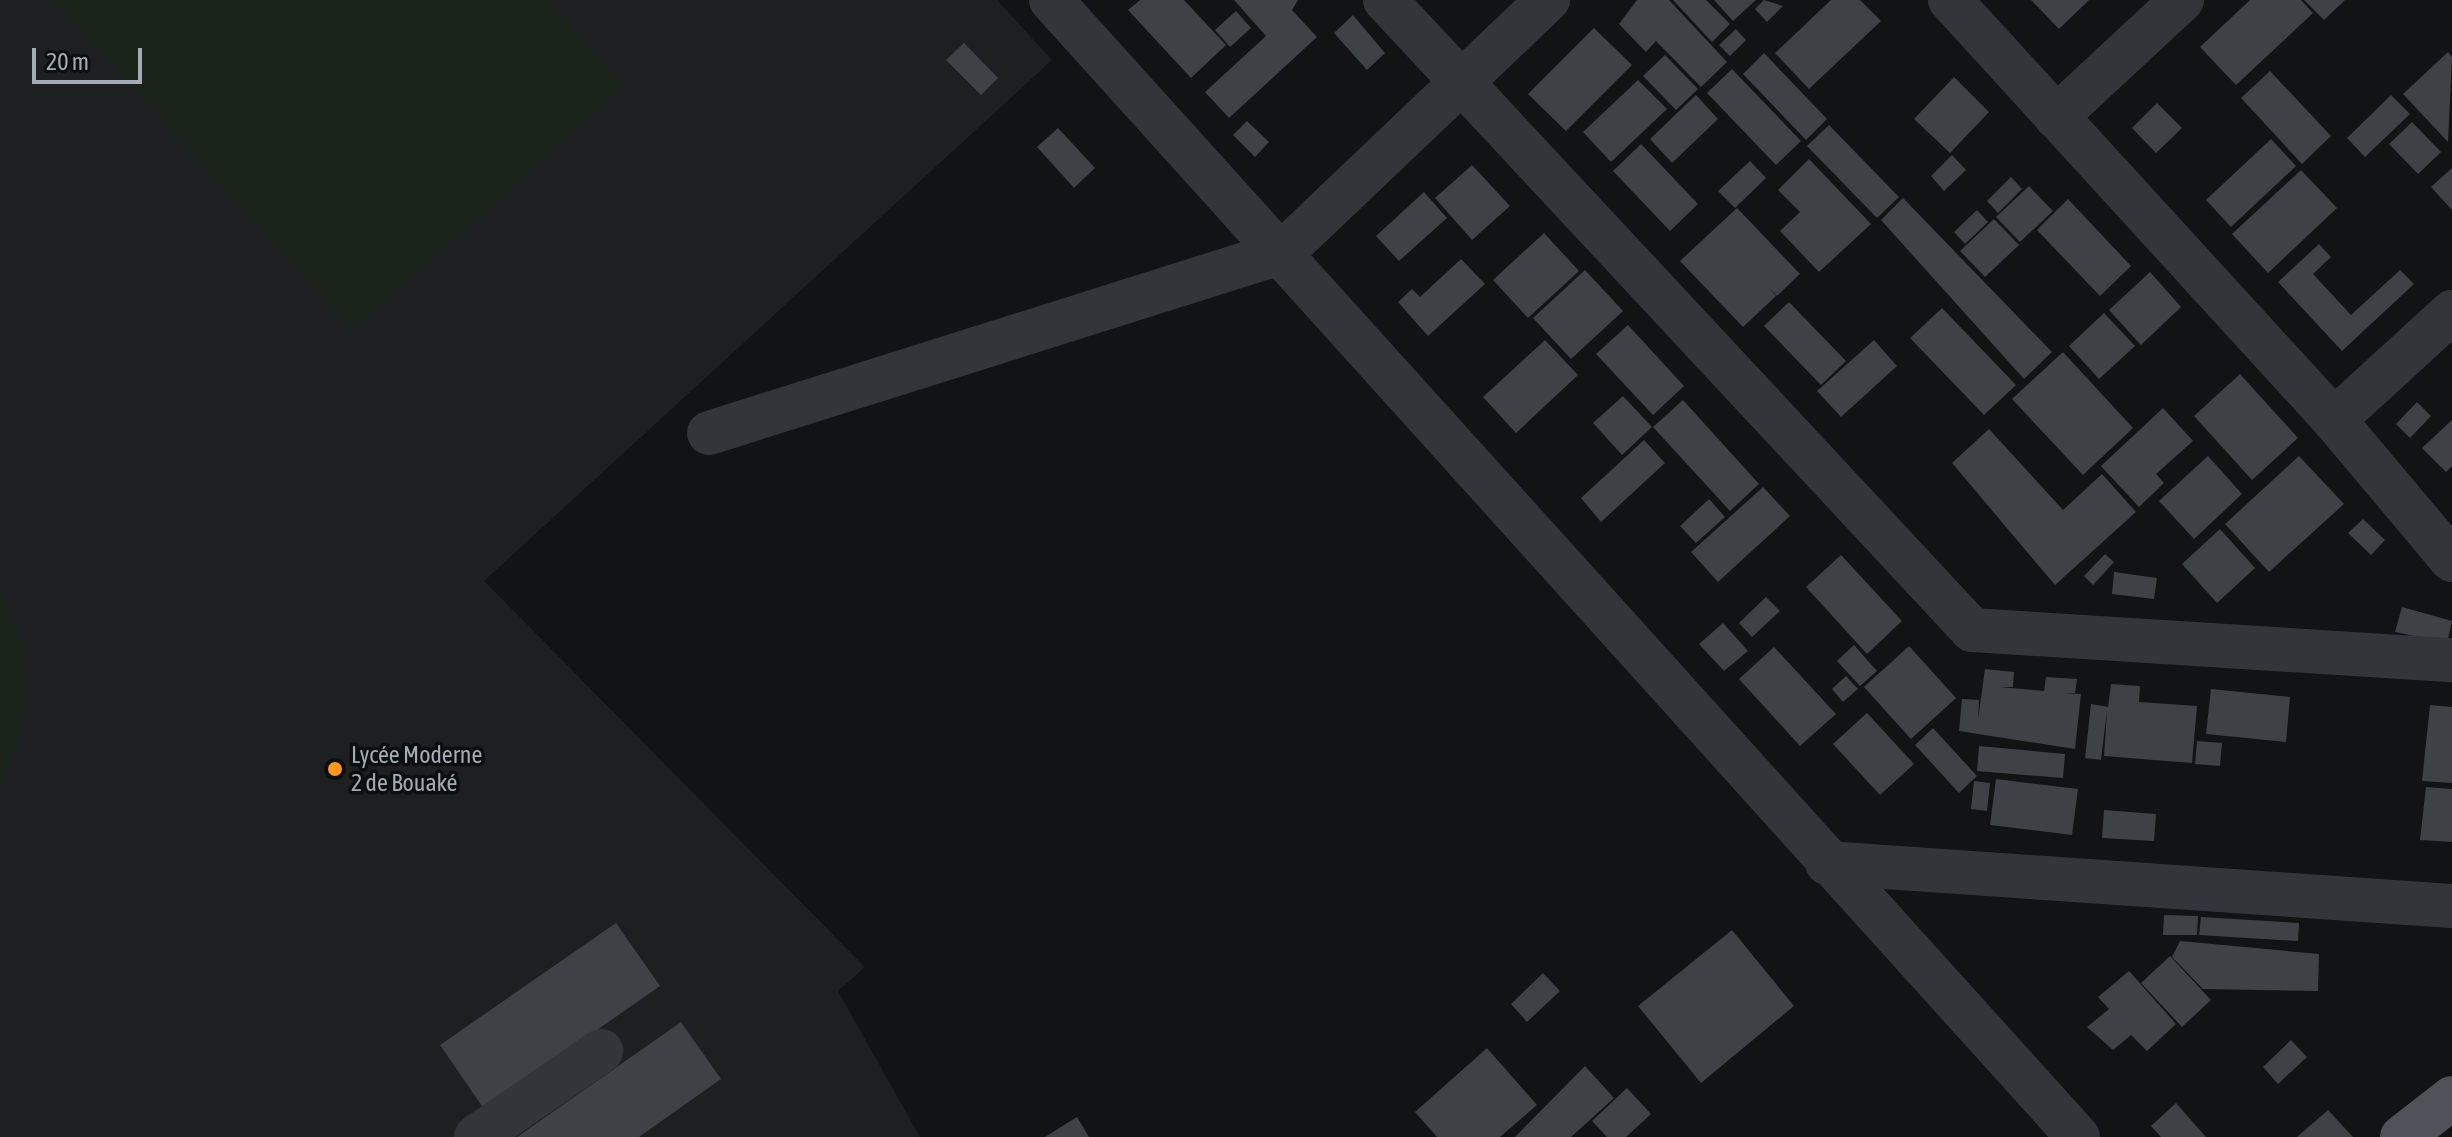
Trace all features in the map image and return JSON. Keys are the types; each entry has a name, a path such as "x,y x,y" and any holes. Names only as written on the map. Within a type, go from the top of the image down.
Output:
{"main road":[{"path":"2402,1137 2452,1098"}],"street":[{"path":"1051,0 1283,252 1827,863 2078,1137"},
{"path":"1385,0 1972,630 2452,660"},
{"path":"709,433 1283,252 1548,0"},
{"path":"1950,0 2334,420 2452,560"},
{"path":"2056,117 2182,0"},
{"path":"2334,420 2452,312"},
{"path":"1827,863 2452,906"},
{"path":"476,1137 601,1051"}],"shaded area":[{"name":"Lycée Moderne 2 de Bouaké","path":"0,0 997,0 1052,60 484,581 865,967 838,991 920,1137 0,1137"},
{"path":"54,0 547,0 624,85 353,330"},
{"path":"0,590 21,642 25,686 23,728 0,785"}],"building":[{"path":"1140,0 1184,0 1226,45 1191,78 1128,10"},
{"path":"1234,0 1298,0 1292,10 1317,37 1229,118 1205,92 1266,36"},
{"path":"1637,0 1669,0 1727,62 1701,87 1656,41 1646,52 1619,24"},
{"path":"1673,0 1706,0 1730,24 1712,42"},
{"path":"1714,0 1756,0 1733,21"},
{"path":"1764,0 1783,6 1767,22 1755,9"},
{"path":"1831,0 1860,0 1881,21 1809,89 1775,53"},
{"path":"2031,0 2089,0 2059,29"},
{"path":"2250,0 2301,0 2313,13 2236,85 2200,47"},
{"path":"2304,0 2345,0 2324,20"},
{"path":"1236,11 1251,28 1230,47 1215,30"},
{"path":"1353,15 1385,53 1367,70 1334,33"},
{"path":"1594,28 1632,65 1566,131 1528,94"},
{"path":"1736,29 1746,40 1730,56 1719,45"},
{"path":"964,43 998,78 981,95 946,60"},
{"path":"2448,52 2452,57 2448,142 2403,94"},
{"path":"1764,53 1827,119 1806,140 1743,74"},
{"path":"1665,55 1698,89 1676,110 1643,76"},
{"path":"1732,69 1801,141 1776,165 1707,93"},
{"path":"2270,71 2331,136 2302,164 2241,98"},
{"path":"1954,77 1989,112 1950,153 1914,119"},
{"path":"1638,80 1667,109 1611,162 1583,132"},
{"path":"1696,95 1718,119 1672,163 1650,139"},
{"path":"2391,95 2410,114 2365,157 2347,138"},
{"path":"2157,103 2182,128 2156,153 2132,128"},
{"path":"1247,121 1269,142 1255,157 1233,135"},
{"path":"2412,122 2441,152 2418,174 2389,144"},
{"path":"1829,125 1899,197 1877,218 1807,146"},
{"path":"1058,128 1095,168 1074,188 1037,147"},
{"path":"2271,139 2296,166 2231,227 2206,200"},
{"path":"1641,144 1698,204 1670,231 1613,171"},
{"path":"1952,155 1966,170 1944,191 1931,176"},
{"path":"1809,159 1871,224 1819,272 1780,231 1800,212 1778,190"},
{"path":"1750,161 1766,178 1735,208 1718,191"},
{"path":"1472,165 1510,206 1472,240 1435,198"},
{"path":"2452,168 2452,210 2431,187"},
{"path":"2301,170 2337,208 2268,273 2232,234"},
{"path":"2011,177 2022,189 1998,213 1987,201"},
{"path":"2029,186 2053,211 2020,242 1996,217"},
{"path":"1424,192 1447,218 1399,261 1376,236"},
{"path":"1903,198 2052,352 2024,379 1881,220"},
{"path":"2068,199 2131,266 2100,296 2037,230"},
{"path":"1737,208 1800,274 1777,296 1768,286 1776,296 1743,327 1680,261"},
{"path":"1977,210 1988,222 1965,244 1954,232"},
{"path":"1994,219 2019,245 1985,277 1960,251"},
{"path":"1544,233 1579,271 1528,318 1493,280"},
{"path":"2319,244 2331,257 2313,274 2351,315 2400,270 2414,284 2342,351 2278,282"},
{"path":"1461,259 1485,284 1428,336 1398,302 1412,289 1420,297"},
{"path":"1585,270 1623,311 1571,359 1533,318"},
{"path":"2150,272 2181,307 2141,345 2109,310"},
{"path":"1789,302 1846,361 1821,385 1764,326"},
{"path":"1942,308 2016,385 1984,415 1910,338"},
{"path":"2104,313 2135,346 2099,379 2069,346"},
{"path":"1628,325 1684,386 1653,415 1596,354"},
{"path":"1545,340 1578,375 1516,433 1483,397"},
{"path":"1874,340 1897,366 1841,417 1817,391"},
{"path":"2063,352 2133,428 2083,475 2012,399"},
{"path":"2240,374 2298,438 2252,480 2194,416"},
{"path":"1623,396 1652,427 1622,455 1593,423"},
{"path":"1683,400 1759,484 1730,511 1653,427"},
{"path":"2417,402 2431,416 2410,438 2396,424"},
{"path":"2163,408 2193,441 2156,474 2164,483 2139,507 2101,466"},
{"path":"2452,420 2452,466 2446,472 2422,448"},
{"path":"1989,429 2063,510 2102,474 2136,512 2055,585 1952,463"},
{"path":"1644,440 1665,463 1601,522 1581,498"},
{"path":"2208,456 2242,494 2194,539 2159,501"},
{"path":"2299,456 2344,504 2269,572 2225,524"},
{"path":"1763,487 1790,516 1718,582 1691,552"},
{"path":"1709,499 1725,517 1696,543 1680,526"},
{"path":"2363,519 2385,540 2371,555 2348,533"},
{"path":"2220,529 2255,568 2217,603 2182,564"},
{"path":"2105,554 2114,562 2093,585 2084,576"},
{"path":"1841,555 1902,621 1867,654 1806,587"},
{"path":"2114,572 2157,578 2154,599 2112,594"},
{"path":"1766,597 1780,611 1752,637 1739,623"},
{"path":"2402,607 2452,621 2447,643 2395,632"},
{"path":"1723,623 1748,651 1724,671 1699,644"},
{"path":"1854,645 1877,671 1860,686 1837,661"},
{"path":"1909,646 1956,698 1911,739 1864,687"},
{"path":"1774,647 1836,714 1800,746 1739,679"},
{"path":"1985,669 2014,672 2013,687 1999,687 2044,691 2046,677 2077,679 2075,693 2065,693 2081,694 2075,749 1959,731 1962,699 1979,700 1978,720"},
{"path":"1846,676 1858,689 1843,702 1832,689"},
{"path":"2111,684 2140,686 2139,702 2197,706 2192,763 2104,756 2107,710 2101,760 2085,758 2091,704 2108,707"},
{"path":"2211,689 2290,697 2286,742 2206,734"},
{"path":"2430,705 2452,707 2452,783 2422,781"},
{"path":"1867,713 1914,764 1880,795 1833,744"},
{"path":"1933,728 1977,776 1959,793 1915,745"},
{"path":"2197,741 2222,743 2220,766 2195,764"},
{"path":"1979,746 2065,754 2063,778 1977,771"},
{"path":"1996,779 2078,789 2072,835 1990,825"},
{"path":"1974,781 1990,783 1987,811 1971,809"},
{"path":"2426,787 2452,789 2452,842 2420,840"},
{"path":"2104,810 2156,814 2154,841 2102,838"},
{"path":"2164,915 2198,916 2197,935 2163,935"},
{"path":"2201,917 2299,923 2298,941 2199,935"},
{"path":"616,923 660,986 484,1109 440,1045"},
{"path":"1732,930 1794,1006 1701,1083 1638,1006"},
{"path":"2180,941 2319,954 2318,991 2203,989 2172,957"},
{"path":"2170,956 2211,1000 2182,1027 2141,983"},
{"path":"2129,971 2176,1024 2147,1051 2131,1035 2113,1050 2087,1027 2109,1009 2098,997"},
{"path":"1543,973 1560,991 1527,1022 1511,1004"},
{"path":"681,1022 721,1079 639,1137 517,1137"},
{"path":"2291,1040 2307,1057 2278,1084 2263,1067"},
{"path":"1487,1048 1537,1105 1500,1137 1437,1137 1415,1112"},
{"path":"1585,1066 1614,1098 1571,1137 1515,1137"},
{"path":"1627,1088 1651,1114 1626,1137 1607,1137 1592,1121"},
{"path":"2176,1103 2206,1137 2161,1137 2151,1126"},
{"path":"2328,1110 2353,1137 2297,1137"},
{"path":"1077,1117 1089,1137 1045,1137"}],"place":[{"name":"Lycée Moderne 2 de Bouaké","path":"335,769"}]}
